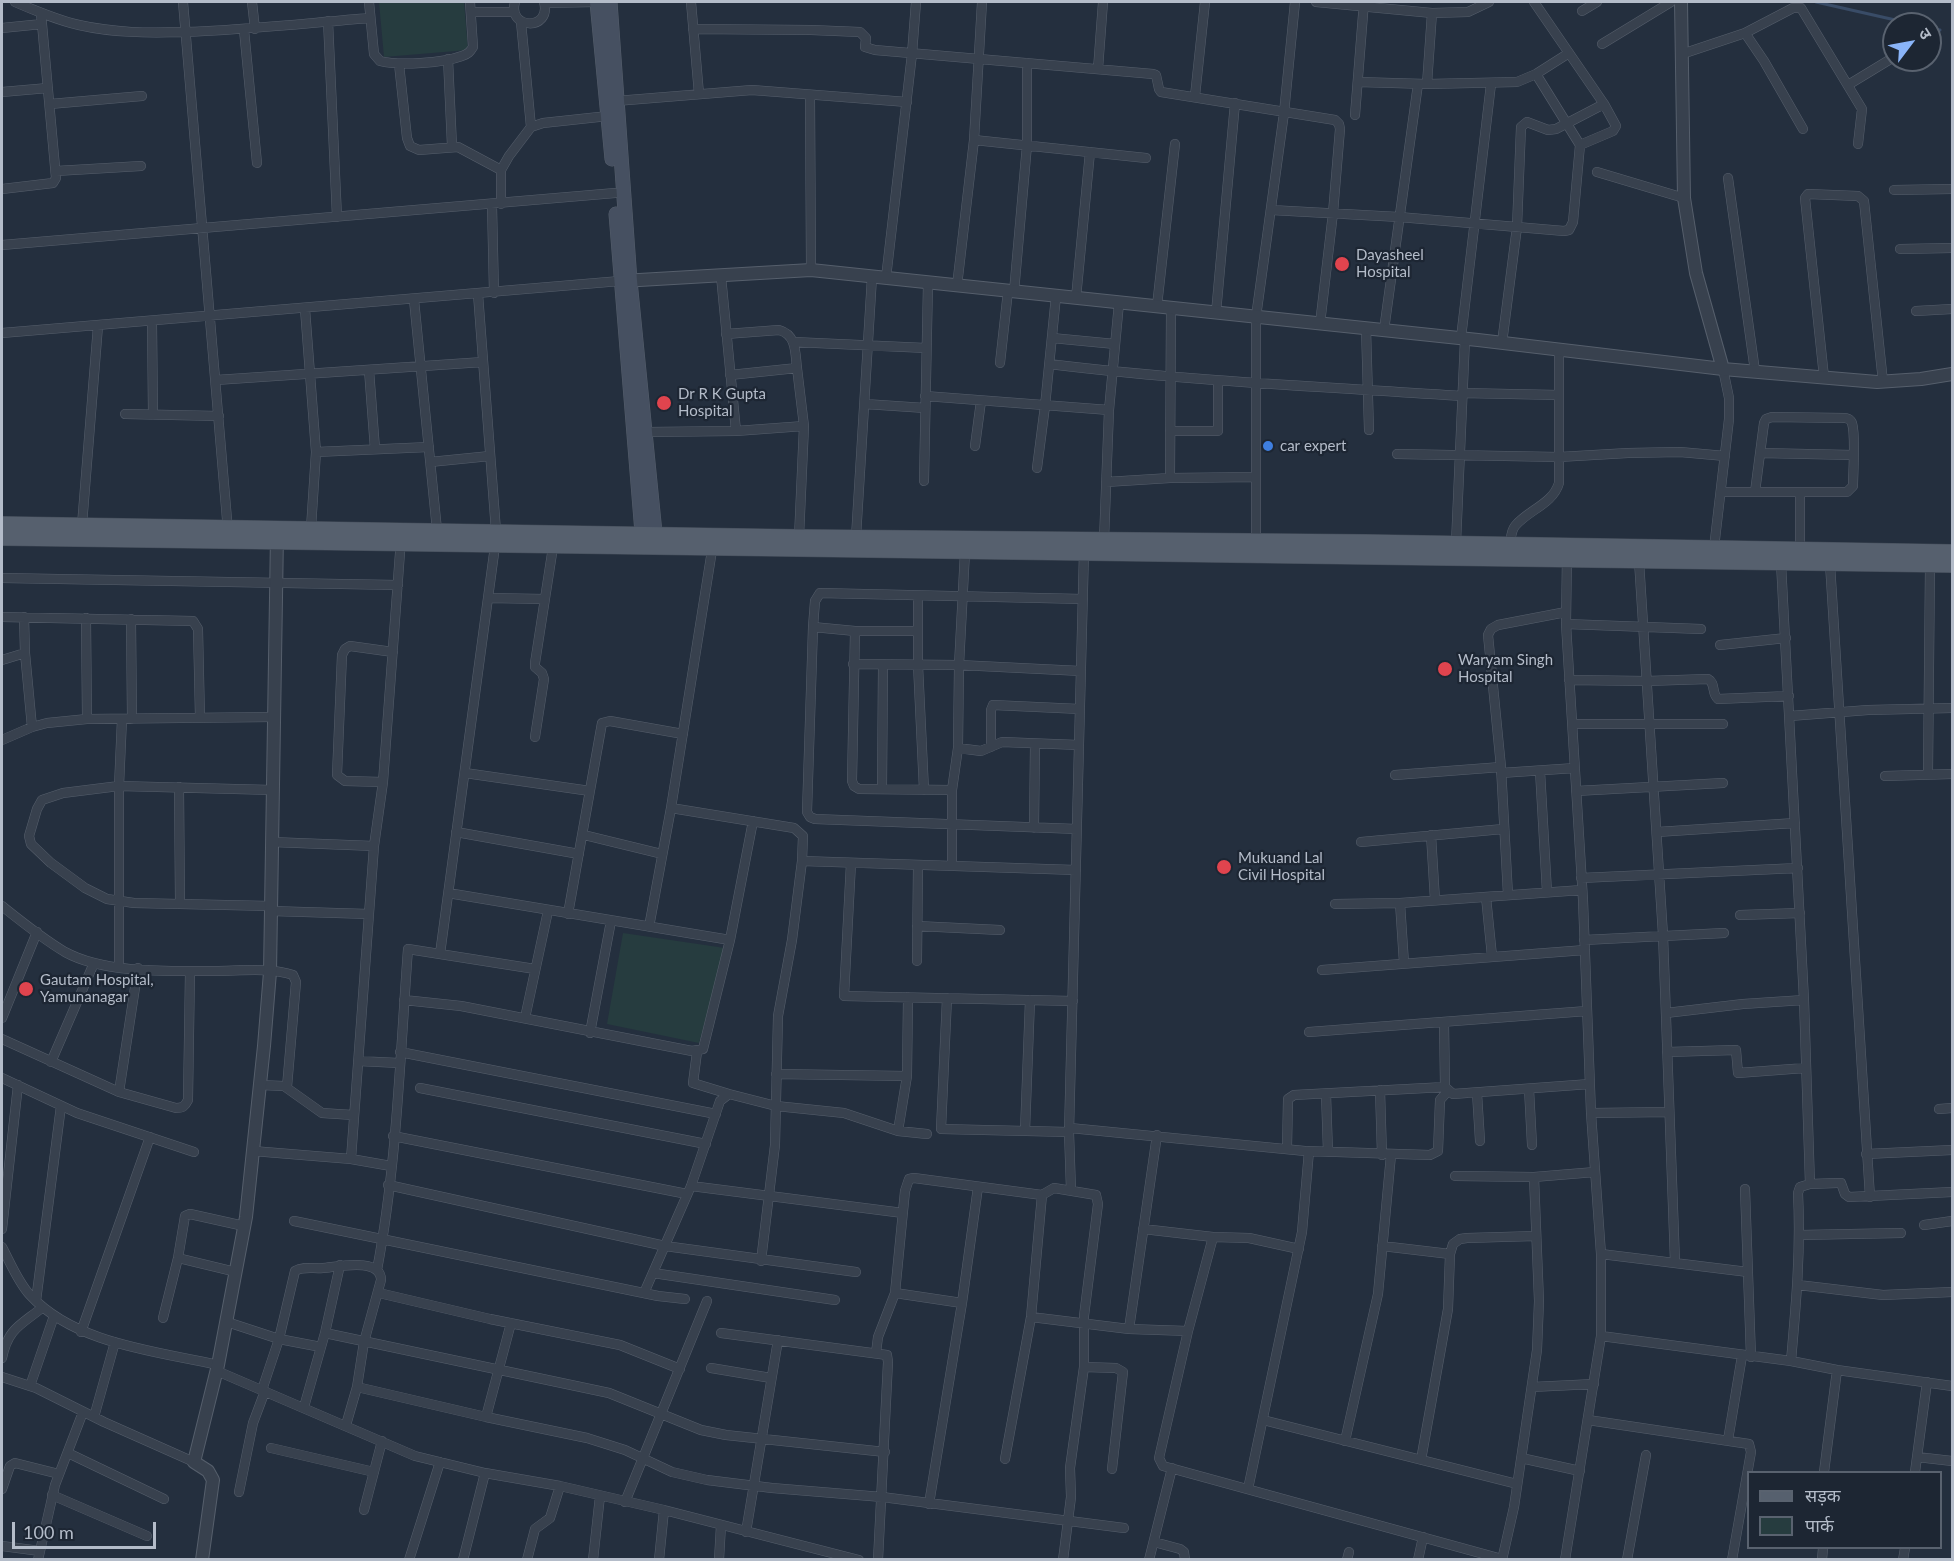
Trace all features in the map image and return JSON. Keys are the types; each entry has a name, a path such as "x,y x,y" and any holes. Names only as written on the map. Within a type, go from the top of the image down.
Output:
{"main road":[{"path":"597,2 649,541"},
{"path":"610,2 625,281 646,432 649,541"},
{"path":"2,524 82,525 228,534"},
{"path":"277,535 311,528 400,537 437,530 553,547 649,541"},
{"path":"2,538 228,534 714,542 965,552 1084,546 1104,540 1456,543 1510,544 1639,561 1953,565"},
{"path":"714,542 799,537 856,537 1084,546 1567,552 1714,548 1953,552"}],"street":[{"path":"15,2 41,18 107,30 140,33 244,30 370,18"},
{"path":"183,2 228,534"},
{"path":"252,2 255,29"},
{"path":"369,2 376,58 384,63 399,64 448,59 469,53 473,47 470,2"},
{"path":"515,2 514,12 521,22 531,127"},
{"path":"521,22 527,24 539,21 543,16 545,2 597,2"},
{"path":"691,2 699,94"},
{"path":"886,278 907,102 916,2"},
{"path":"957,286 974,140 982,2"},
{"path":"1098,69 1103,2"},
{"path":"1195,96 1205,2"},
{"path":"1256,541 1256,317 1284,113 1295,2"},
{"path":"1316,2 1364,4 1432,13 1468,12 1489,2"},
{"path":"1534,2 1615,123 1616,129 1580,145"},
{"path":"1582,11 1597,2"},
{"path":"1602,45 1671,2"},
{"path":"1681,2 1684,198 1696,273 1729,398 1714,548"},
{"path":"1355,115 1364,4"},
{"path":"1682,54 1745,33 1793,8 1801,8 1862,109 1858,144"},
{"path":"471,12 514,12"},
{"path":"1384,330 1399,218 1432,13"},
{"path":"2,28 41,18"},
{"path":"2,189 53,183 56,178 41,18"},
{"path":"328,21 337,217"},
{"path":"693,29 860,32 865,35 867,49 1153,74 1156,75 1161,92 1332,119 1339,124 1333,213 1320,324"},
{"path":"244,30 257,163"},
{"path":"1745,33 1803,129"},
{"path":"1358,82 1422,84 1517,82 1536,74 1569,53"},
{"path":"448,59 452,146"},
{"path":"1000,363 1011,291 1027,145 1027,63"},
{"path":"399,64 407,138 410,146 419,150 452,146 465,150 501,170"},
{"path":"1848,85 1882,64"},
{"path":"1271,210 1569,230 1573,222 1580,145 1536,74"},
{"path":"1456,543 1463,338 1491,84"},
{"path":"2,92 48,88"},
{"path":"616,101 752,90 907,102"},
{"path":"810,95 811,270"},
{"path":"50,104 142,96"},
{"path":"1216,313 1235,104"},
{"path":"1502,343 1517,227 1521,127 1527,122 1552,130 1604,104"},
{"path":"495,293 497,204 501,170 508,156 531,127 543,123 608,116"},
{"path":"974,140 1146,158"},
{"path":"1157,306 1175,144"},
{"path":"1076,298 1090,152"},
{"path":"56,171 141,166"},
{"path":"1597,172 1684,198"},
{"path":"1728,178 1755,372"},
{"path":"1894,190 1953,189"},
{"path":"2,245 615,193"},
{"path":"1824,377 1805,198 1808,194 1858,196 1864,201 1883,382"},
{"path":"1900,249 1953,248"},
{"path":"2,333 625,281 811,270 1463,338 1755,372 1883,382 1953,374"},
{"path":"721,276 735,431"},
{"path":"856,537 870,346 872,277"},
{"path":"924,481 928,283"},
{"path":"440,954 496,539 478,294"},
{"path":"1037,468 1056,296"},
{"path":"414,300 437,530"},
{"path":"1104,540 1109,410 1119,303"},
{"path":"1170,478 1171,308"},
{"path":"305,309 316,452 311,528"},
{"path":"1916,311 1953,309"},
{"path":"152,321 153,415"},
{"path":"82,525 98,326"},
{"path":"1366,328 1369,430"},
{"path":"726,334 779,330 788,334 794,342 804,426 799,537"},
{"path":"1052,338 1115,344"},
{"path":"794,342 926,348"},
{"path":"1510,544 1514,528 1557,490 1559,483 1559,349"},
{"path":"216,380 483,362"},
{"path":"1049,364 1112,372 1256,384 1462,395 1559,395"},
{"path":"730,375 797,368"},
{"path":"369,370 375,449"},
{"path":"1170,431 1218,430 1218,381"},
{"path":"925,396 1109,410"},
{"path":"975,446 981,401"},
{"path":"865,404 925,408"},
{"path":"125,414 219,416"},
{"path":"1721,492 1755,492 1846,492 1851,490 1853,455 1850,420 1845,418 1772,417 1766,419 1755,492"},
{"path":"646,432 735,431 804,426"},
{"path":"316,452 429,447"},
{"path":"1397,454 1559,457 1680,452 1725,456"},
{"path":"1761,453 1853,455"},
{"path":"430,462 490,456"},
{"path":"1106,482 1170,478 1256,477"},
{"path":"1800,492 1800,550"},
{"path":"194,1462 218,1368 236,1272 244,1226 260,1085 270,972 277,535"},
{"path":"351,1159 374,846 383,782 400,537"},
{"path":"649,927 671,808 714,542"},
{"path":"1071,1190 1069,1130 1084,546"},
{"path":"536,737 544,676 537,670 535,663 553,547"},
{"path":"952,865 952,790 958,748 958,665 965,552"},
{"path":"1565,1560 1601,1336 1601,1254 1591,1113 1582,890 1566,624 1567,552"},
{"path":"1639,561 1663,935 1675,1262"},
{"path":"1781,562 1798,868 1810,1184"},
{"path":"1830,564 1870,1197"},
{"path":"1928,774 1930,564"},
{"path":"2,578 398,585"},
{"path":"1077,829 810,817 807,812 813,627 815,601 820,593 918,597 1083,598"},
{"path":"488,597 545,599"},
{"path":"918,597 918,665 924,790"},
{"path":"1508,895 1501,770 1488,635 1491,629 1498,625 1566,612"},
{"path":"2,617 188,620 196,624 200,718"},
{"path":"24,617 32,727"},
{"path":"86,618 87,719"},
{"path":"119,968 119,786 127,719 131,619"},
{"path":"1566,624 1701,629"},
{"path":"813,627 855,631 918,631"},
{"path":"855,631 852,781 854,786 859,789 952,790"},
{"path":"1720,645 1786,638"},
{"path":"383,782 345,781 337,775 342,655 350,646 393,652"},
{"path":"2,660 25,653"},
{"path":"853,664 958,665 1081,671"},
{"path":"882,789 883,665"},
{"path":"1569,680 1708,679 1713,684 1714,694 1718,699 1789,696"},
{"path":"991,747 993,705 1080,709"},
{"path":"1790,716 1953,708"},
{"path":"2,740 32,727 87,719 274,717"},
{"path":"568,914 584,835 602,723 610,721 683,734"},
{"path":"1572,724 1723,724"},
{"path":"958,748 981,751 1002,742 1079,745"},
{"path":"1034,828 1035,744"},
{"path":"1395,775 1575,768"},
{"path":"1540,771 1547,892"},
{"path":"465,773 590,791"},
{"path":"1885,776 1953,774"},
{"path":"1576,791 1723,783"},
{"path":"273,790 119,786 63,793 42,800 36,809 29,836 31,844 37,850 84,888 107,899 369,914"},
{"path":"179,787 180,904"},
{"path":"671,808 798,829 803,836 792,940 778,1016 775,1145 761,1260"},
{"path":"753,821 730,940 705,1046 698,1052 693,1083 776,1106 844,1113 898,1131 927,1134"},
{"path":"1657,832 1795,823"},
{"path":"1361,842 1503,829"},
{"path":"456,832 579,854"},
{"path":"584,835 663,854"},
{"path":"1431,835 1435,900"},
{"path":"272,842 374,846"},
{"path":"802,861 1076,870"},
{"path":"851,863 844,996 1073,1001"},
{"path":"917,961 918,865"},
{"path":"1581,878 1798,868"},
{"path":"1335,904 1400,903 1582,890"},
{"path":"448,893 730,940"},
{"path":"1486,897 1491,956"},
{"path":"1400,903 1404,963"},
{"path":"2,906 66,952 94,963 119,968 290,973 296,982 287,1088"},
{"path":"525,1018 548,910"},
{"path":"1740,915 1800,913"},
{"path":"590,1033 611,921"},
{"path":"917,926 1000,930"},
{"path":"2,1018 5,997 37,932"},
{"path":"1322,970 1491,956 1663,935 1724,933"},
{"path":"377,1270 383,1239 391,1166 408,949 535,969"},
{"path":"51,1062 94,963"},
{"path":"119,1092 138,968"},
{"path":"2,1039 119,1092 176,1108 186,1106 188,1100 190,971"},
{"path":"898,1131 907,1076 908,998"},
{"path":"947,998 941,1130 1069,1130 1157,1135 1309,1151 1387,1155 1430,1155 1438,1150 1440,1100 1446,1089 1444,1022"},
{"path":"404,1000 461,1006 590,1033 698,1052"},
{"path":"1025,1131 1030,1000"},
{"path":"1666,1013 1804,1000"},
{"path":"1310,1032 1587,1011"},
{"path":"1667,1052 1736,1050 1738,1073 1805,1068"},
{"path":"400,1052 716,1114"},
{"path":"358,1061 399,1063"},
{"path":"776,1074 907,1076"},
{"path":"2,1078 61,1106 194,1152"},
{"path":"1287,1149 1288,1099 1294,1095 1446,1089 1453,1094 1590,1084"},
{"path":"2,1229 18,1085"},
{"path":"260,1085 287,1088 322,1113 353,1115"},
{"path":"420,1088 706,1144"},
{"path":"1529,1089 1532,1145"},
{"path":"1345,1441 1378,1294 1387,1155 1380,1090"},
{"path":"1477,1093 1480,1142"},
{"path":"644,1293 689,1190 720,1101 729,1094"},
{"path":"1326,1094 1328,1152"},
{"path":"2,1358 5,1343 11,1333 40,1304 61,1106"},
{"path":"1939,1109 1953,1108"},
{"path":"1591,1113 1669,1112"},
{"path":"1129,1329 1157,1135"},
{"path":"393,1136 689,1190 769,1196 903,1213"},
{"path":"81,1332 150,1137"},
{"path":"1866,1154 1953,1150"},
{"path":"253,1151 351,1159 391,1166"},
{"path":"1248,1489 1299,1249 1309,1151"},
{"path":"1455,1176 1534,1177 1595,1172"},
{"path":"1213,1237 1188,1331 1159,1458 1163,1466 1502,1559 1517,1484 1537,1350 1539,1311 1534,1177"},
{"path":"876,1353 878,1337 895,1293 903,1213 909,1179 1042,1195 1054,1188 1092,1194 1098,1199 1085,1323 1084,1367 1070,1468 1071,1497 1063,1560"},
{"path":"1791,1361 1798,1285 1800,1235 1798,1190 1810,1184 1840,1183 1846,1196 1870,1197 1953,1192"},
{"path":"388,1185 664,1246 856,1272"},
{"path":"929,1504 962,1303 978,1187"},
{"path":"1728,1440 1747,1356 1748,1272 1745,1190"},
{"path":"1005,1459 1031,1317 1042,1195"},
{"path":"163,1318 187,1214 244,1226"},
{"path":"294,1221 644,1293 685,1299"},
{"path":"1924,1225 1953,1221"},
{"path":"1143,1229 1213,1237 1249,1238 1299,1249"},
{"path":"1800,1235 1901,1233"},
{"path":"1421,1460 1448,1310 1450,1254 1453,1244 1460,1239 1536,1236"},
{"path":"1382,1246 1450,1254"},
{"path":"2,1247 28,1293 54,1317 81,1332 218,1368 415,1456 664,1510 859,1560"},
{"path":"1601,1254 1748,1272"},
{"path":"178,1258 236,1272"},
{"path":"304,1407 325,1333 340,1265"},
{"path":"239,1492 253,1423 279,1339 295,1271 301,1268 358,1265 377,1270 382,1277 364,1342 357,1387 346,1425"},
{"path":"652,1273 835,1300"},
{"path":"1798,1285 1883,1294 1953,1292"},
{"path":"378,1293 620,1345 680,1369"},
{"path":"895,1293 962,1303"},
{"path":"626,1502 707,1301"},
{"path":"30,1386 54,1317"},
{"path":"1031,1317 1129,1329 1188,1331"},
{"path":"226,1322 279,1339 321,1347"},
{"path":"486,1417 511,1323"},
{"path":"325,1333 609,1393 701,1430 761,1439 885,1452"},
{"path":"721,1333 884,1354 888,1359 878,1560"},
{"path":"1601,1336 1791,1361 1837,1370 1953,1386"},
{"path":"746,1532 777,1340"},
{"path":"94,1417 115,1342"},
{"path":"1084,1367 1116,1368 1123,1372 1112,1469"},
{"path":"711,1368 771,1378"},
{"path":"1824,1471 1837,1370"},
{"path":"2,1377 30,1386 194,1462 208,1471 213,1480 202,1560"},
{"path":"1915,1471 1928,1382"},
{"path":"1532,1387 1594,1384"},
{"path":"357,1387 587,1438 644,1457 672,1472 707,1480 882,1497 1124,1528"},
{"path":"2,1546 39,1556 52,1495 83,1412"},
{"path":"1263,1420 1517,1484"},
{"path":"1588,1420 1749,1444 1751,1452 1749,1471"},
{"path":"364,1510 382,1441"},
{"path":"271,1448 374,1472"},
{"path":"68,1453 164,1499"},
{"path":"1627,1560 1646,1455"},
{"path":"1917,1457 1953,1461"},
{"path":"1521,1458 1580,1471"},
{"path":"409,1560 440,1462"},
{"path":"2,1489 10,1466 15,1463 59,1474"},
{"path":"1149,1560 1172,1468"},
{"path":"464,1560 485,1473"},
{"path":"527,1560 535,1529 550,1518 560,1486"},
{"path":"1732,1560 1744,1521 1747,1491"},
{"path":"52,1495 147,1536"},
{"path":"593,1560 600,1496"},
{"path":"659,1560 664,1510"},
{"path":"719,1560 722,1525"},
{"path":"1418,1560 1423,1537"},
{"path":"1154,1542 1180,1549 1184,1552 1185,1560"}],"green space":[{"path":"379,2 464,2 468,50 384,57"},
{"path":"623,933 725,948 699,1043 607,1024"}],"waterway":[{"path":"1816,2 1882,17"}],"place":[{"name":"Dayasheel Hospital","path":"1342,264"},
{"name":"Dr R K Gupta Hospital","path":"664,403"},
{"name":"car expert","path":"1268,446"},
{"name":"Waryam Singh Hospital","path":"1445,669"},
{"name":"Mukuand Lal Civil Hospital","path":"1224,867"},
{"name":"Gautam Hospital, Yamunanagar","path":"26,989"}]}
